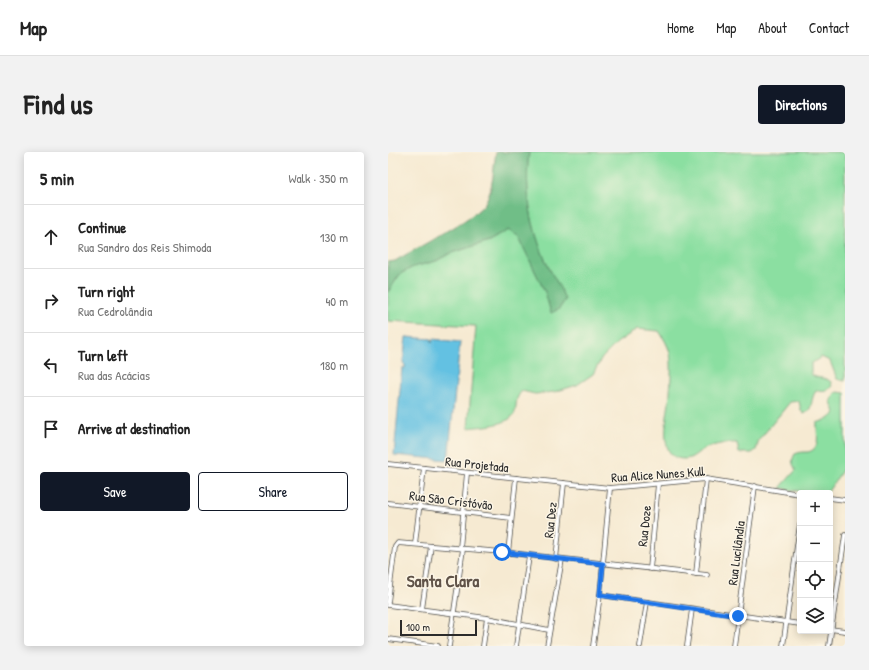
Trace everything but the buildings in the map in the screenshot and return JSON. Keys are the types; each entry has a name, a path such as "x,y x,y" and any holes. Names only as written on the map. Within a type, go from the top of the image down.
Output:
{"street":[{"name":"Rua Projetada","path":"388,464 564,483"},
{"path":"415,544 424,468"},
{"path":"449,646 462,549 467,472"},
{"path":"508,553 516,478"},
{"path":"696,574 706,479"},
{"name":"Rua Alice Nunes Kull","path":"564,483 610,488 706,479 797,493"},
{"name":"Rua Dez","path":"556,558 564,483"},
{"name":"Rua Doze","path":"650,569 658,484"},
{"name":"Rua Lucilândia","path":"734,646 755,486"},
{"path":"593,646 600,595 610,488"},
{"path":"833,498 845,500"},
{"name":"Rua São Cristóvão","path":"388,503 511,518"},
{"path":"783,646 800,526"},
{"path":"833,615 845,534"},
{"path":"549,630 487,618 388,603 395,547 398,543 415,544 707,575"},
{"path":"422,609 431,546"},
{"path":"516,646 529,556"},
{"path":"547,646 562,559"},
{"path":"600,595 797,624"},
{"path":"640,646 647,602"},
{"path":"687,646 692,609"},
{"path":"483,646 487,618"},
{"path":"833,629 845,631"},
{"path":"829,646 830,634"},
{"path":"388,639 438,646"}],"green space":[{"path":"496,152 529,152 527,181 530,209 541,251 565,300 559,309 551,313 545,292 518,236 508,230 489,241 449,254 436,261 413,267 400,274 388,292 388,262 395,261 443,234 479,210 485,203 492,184"},
{"path":"529,152 845,152 845,381 837,379 830,361 821,357 811,364 811,374 816,377 829,380 832,387 827,390 816,391 811,407 804,414 801,411 799,401 790,402 759,440 756,450 752,453 739,453 737,443 728,443 718,444 708,448 688,459 676,457 670,452 666,443 666,422 671,378 670,353 659,331 637,329 618,342 602,358 593,374 577,385 554,392 535,394 522,391 517,398 515,412 512,417 501,423 468,428 476,326 388,321 388,292 400,274 413,267 436,261 449,254 489,241 508,230 518,235 545,292 551,312 559,309 565,300 541,251 530,209 527,181"},
{"path":"835,393 845,393 845,466 829,490 797,491 780,488 796,470 792,462 795,454 808,452 817,444 817,423 828,419 834,414 835,412 831,402"}],"water":[{"path":"406,337 432,339 432,343 433,339 460,342 448,460 394,455 402,368 405,368 405,365 403,364"}],"district":[{"name":"Santa Clara","path":"443,581"}],"route":[{"path":"502,552 603,564 600,595 738,616"}]}
